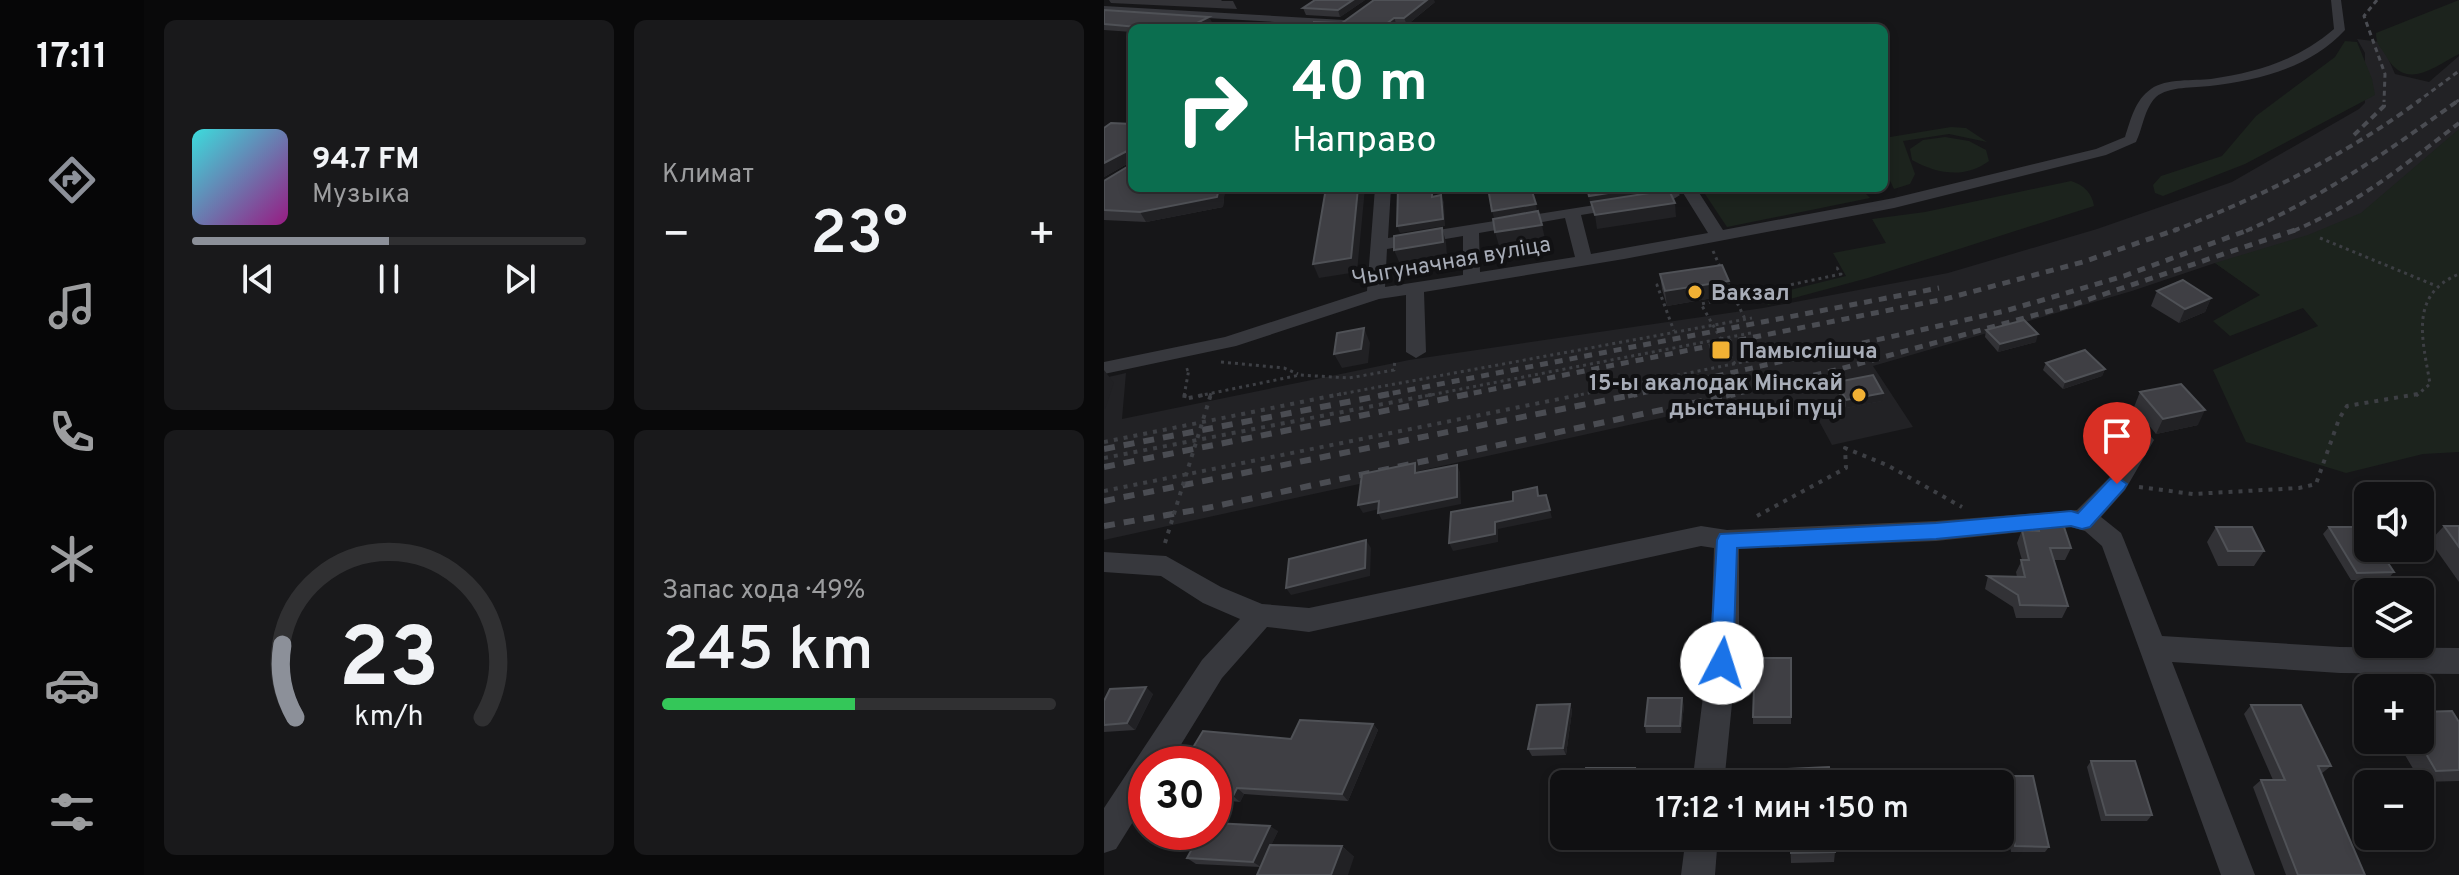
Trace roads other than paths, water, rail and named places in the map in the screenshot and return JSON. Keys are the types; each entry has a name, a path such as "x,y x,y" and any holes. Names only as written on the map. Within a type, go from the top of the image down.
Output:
{"street":[{"path":"1104,24 1148,0"},
{"name":"Чыгуначная вуліца","path":"1104,368 1229,342 1376,294 1471,280 1894,203 2101,152 2131,139 2142,103 2148,95 2161,88 2265,75 2327,41 2340,30 2336,0"},
{"path":"1104,9 1314,24"},
{"path":"1343,24 1355,15"},
{"path":"1376,294 1383,192"},
{"path":"1379,245 1572,212 1637,194 1680,192 1712,237"},
{"path":"1572,212 1584,260"},
{"path":"1470,230 1473,250 1471,280"},
{"path":"1415,289 1416,352"},
{"path":"2082,521 2117,484 2143,440 2119,413"},
{"path":"1104,562 1166,566 1212,595 1261,615 1309,620 1701,536 1727,540 1992,527 2071,518 2093,524 2112,540 2238,875"},
{"path":"1710,770 1725,633 1727,540"},
{"path":"1163,746 1212,669 1261,615"},
{"path":"2151,648 2340,660 2459,661"},
{"path":"1104,837 1128,800"},
{"path":"1698,875 1701,850"}],"railway":[{"path":"2377,0 2364,16 2385,74 2384,102"},
{"path":"2417,102 2459,71"},
{"path":"2177,229 2301,174 2362,139 2420,100"},
{"path":"2248,230 2329,188 2459,100 2456,102"},
{"path":"2354,135 2384,106 2384,102"},
{"path":"2296,230 2359,196 2459,123"},
{"path":"1459,396 1945,299 2083,262 2177,229"},
{"path":"2173,231 2177,229"},
{"path":"1636,394 2005,311 2124,276 2248,230"},
{"path":"1729,395 1840,369 2075,304 2296,230"},
{"path":"1378,396 1939,288"},
{"path":"1104,449 1389,394"},
{"path":"1459,396 1469,394"},
{"path":"1104,501 1636,394"},
{"path":"1628,396 1636,394"},
{"path":"1729,395 1735,394"},
{"path":"1104,526 1207,508 1729,395"},
{"path":"1104,467 1459,396"}],"place":[{"name":"Вакзал","path":"1695,292"},
{"name":"Памыслішча","path":"1721,350"},
{"name":"15-ы акалодак Мінскай дыстанцыі пуці","path":"1859,395"}]}
